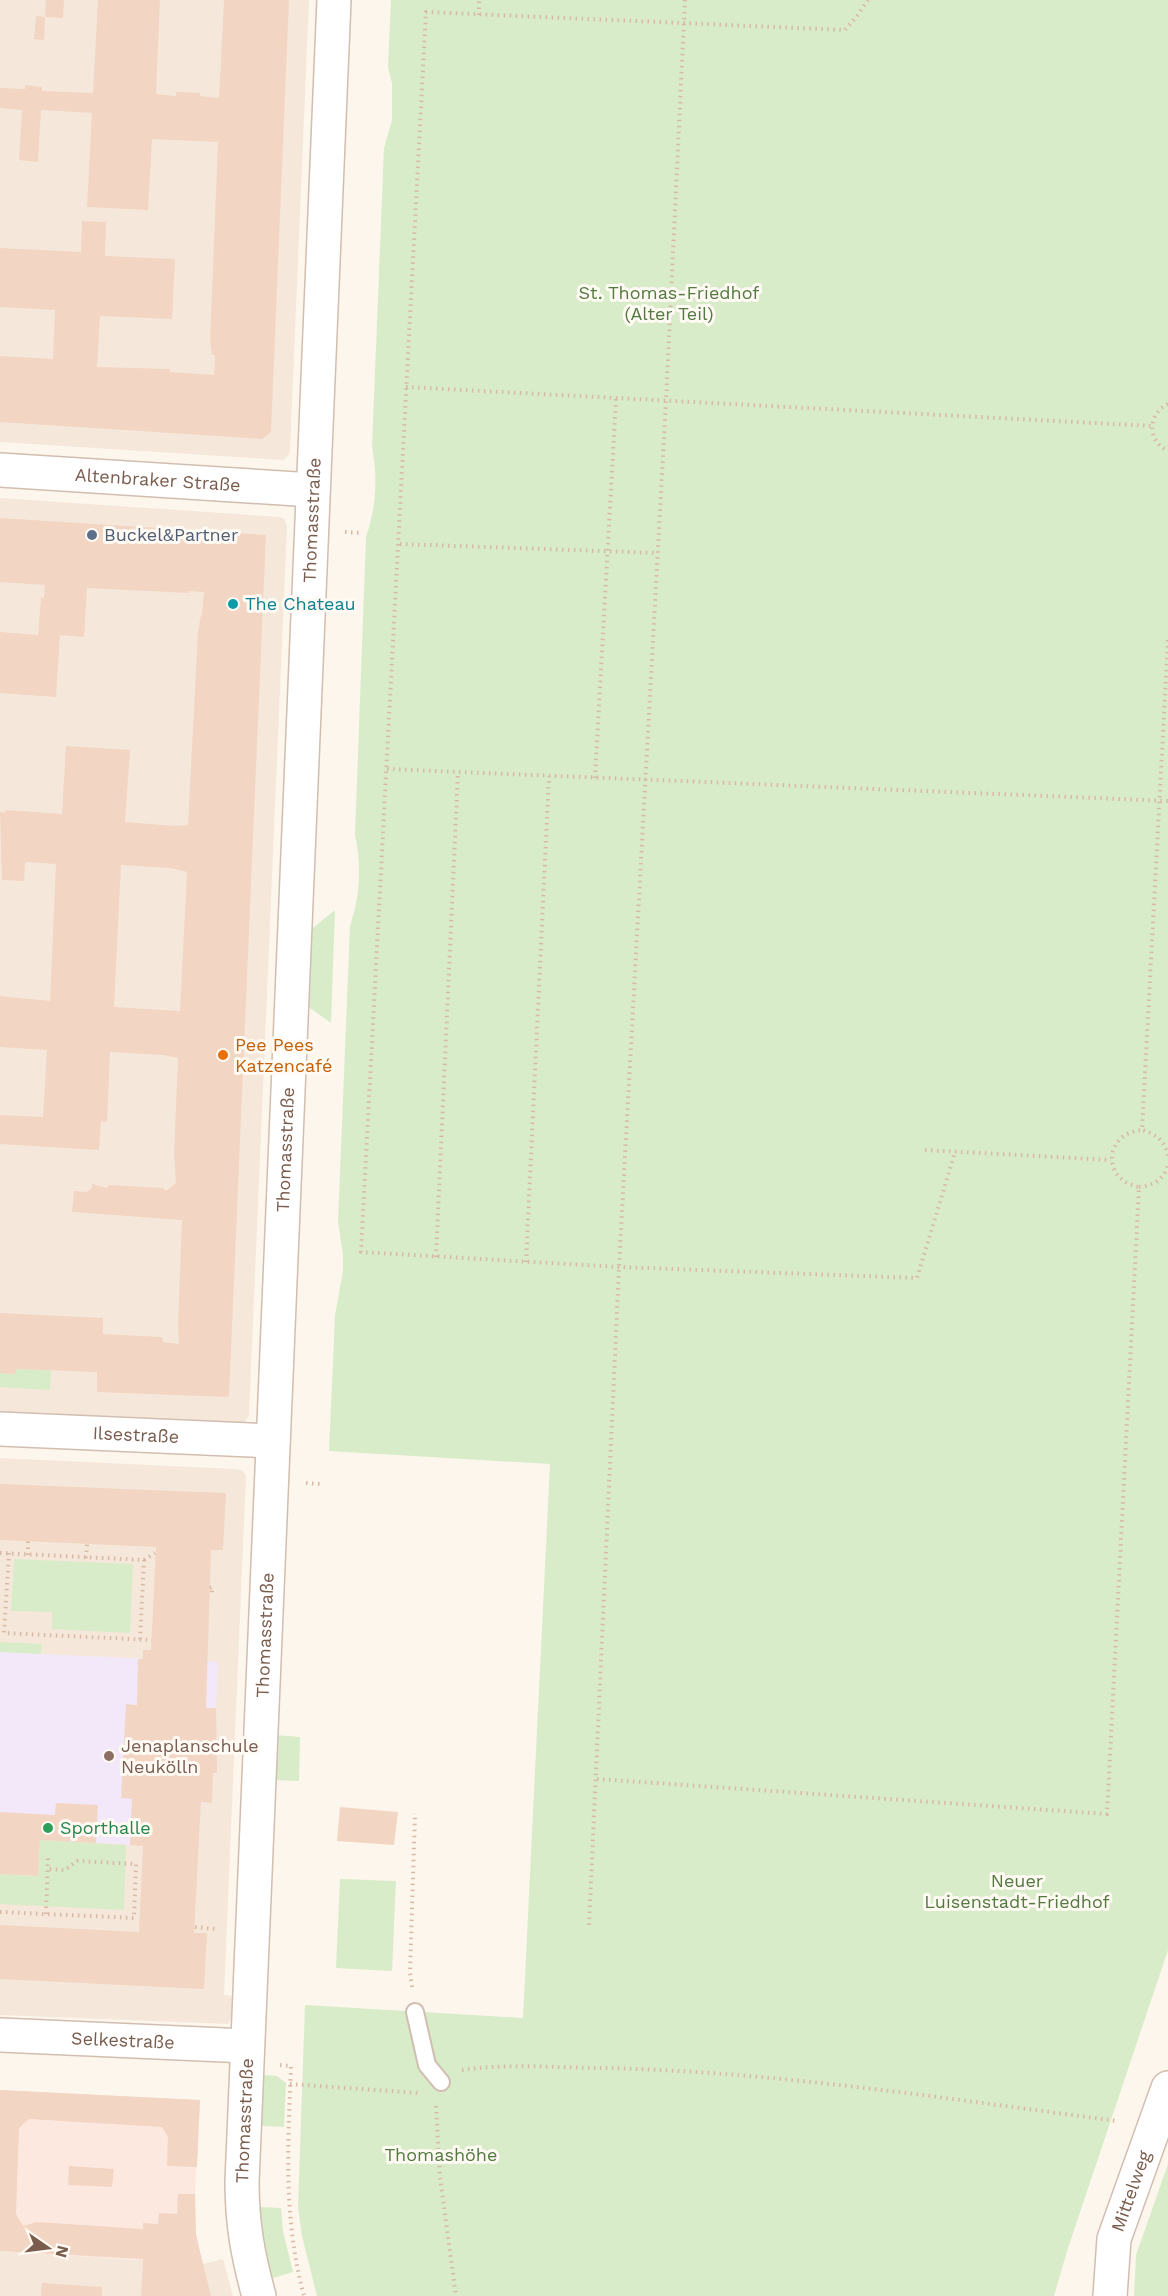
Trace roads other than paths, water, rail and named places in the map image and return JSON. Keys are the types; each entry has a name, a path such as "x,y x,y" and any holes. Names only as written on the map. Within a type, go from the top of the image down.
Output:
{"street":[{"name":"Thomasstraße","path":"259,2296 247,2253 242,2218 247,2046 334,0"},
{"name":"Altenbraker Straße","path":"0,470 313,490"},
{"name":"Ilsestraße","path":"0,1429 273,1442"},
{"name":"Selkestraße","path":"0,2035 247,2046"},
{"name":"Mittelweg","path":"1110,2296 1114,2239 1168,2088"}],"lane":[{"path":"415,2012 428,2064 439,2088"}],"place":[{"name":"Buckel&Partner","path":"92,535"},
{"name":"The Chateau","path":"233,604"},
{"name":"Pee Pees Katzencafé","path":"223,1055"},
{"name":"Jenaplanschule Neukölln","path":"109,1756"},
{"name":"Sporthalle","path":"48,1828"}],"park label":[{"name":"St. Thomas-Friedhof (Alter Teil)","path":"669,303"},
{"name":"Neuer Luisenstadt-Friedhof","path":"1017,1891"},
{"name":"Thomashöhe","path":"441,2155"}]}
